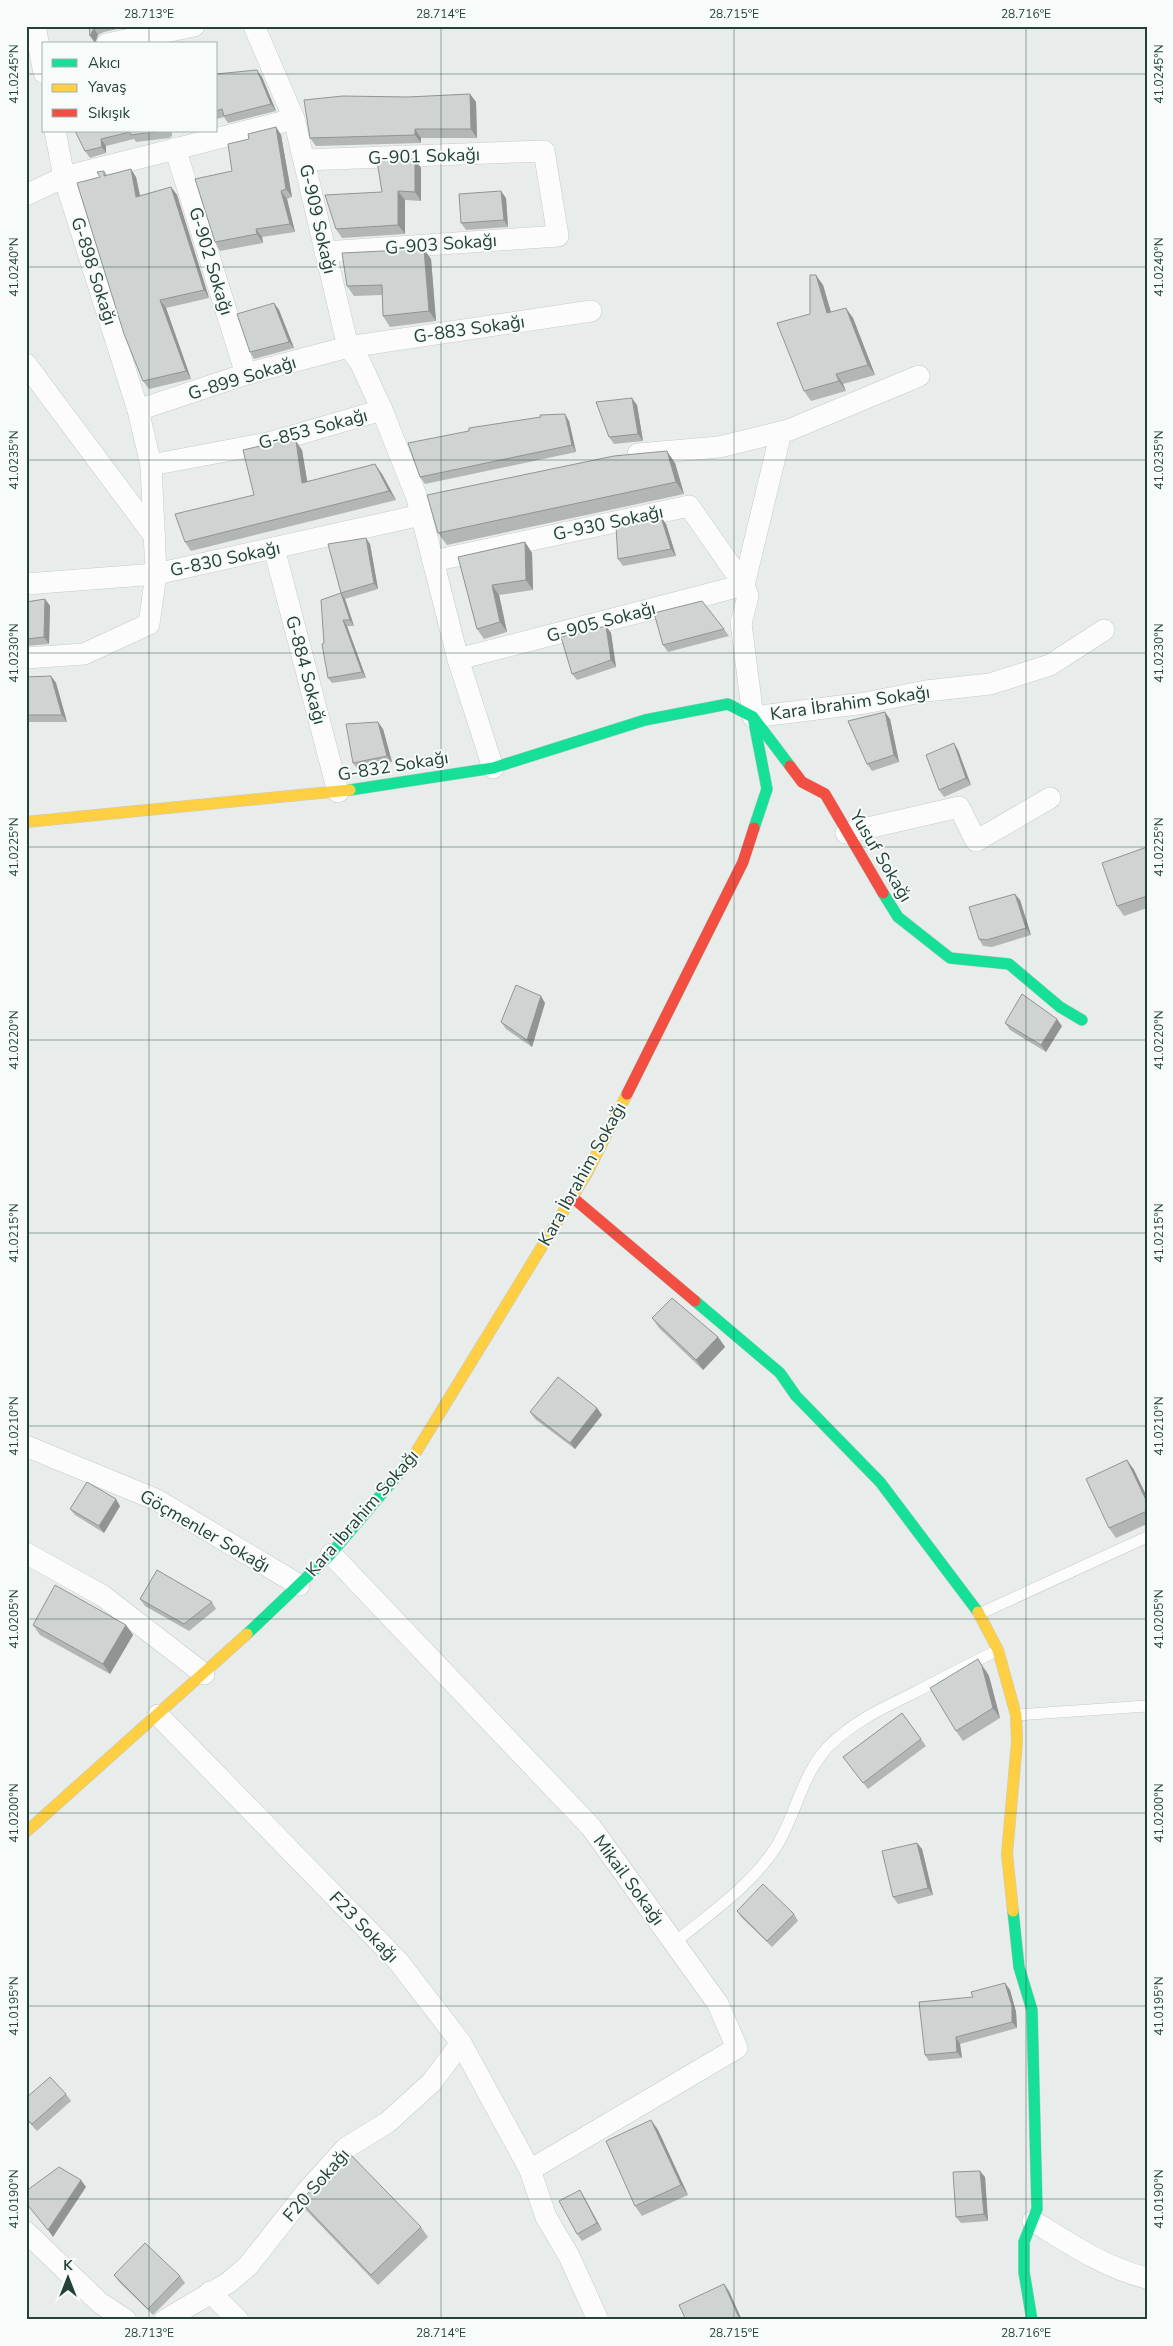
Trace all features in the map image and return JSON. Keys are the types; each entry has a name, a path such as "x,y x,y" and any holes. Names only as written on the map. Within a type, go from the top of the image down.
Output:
{"street":[{"path":"35,26 42,58"},
{"path":"117,42 194,26"},
{"name":"G-909 Sokağı","path":"254,26 294,119 348,347 360,362 382,410"},
{"path":"26,196 64,177 294,119"},
{"name":"G-898 Sokağı","path":"26,658 84,654 148,624 156,574 152,465 138,410 64,177 55,132"},
{"name":"G-902 Sokağı","path":"175,148 246,374"},
{"name":"G-901 Sokağı","path":"304,160 544,151 558,236"},
{"name":"G-903 Sokağı","path":"325,252 558,236"},
{"name":"G-883 Sokağı","path":"348,347 591,312"},
{"name":"G-899 Sokağı","path":"138,410 246,374 348,347"},
{"path":"26,364 155,537"},
{"path":"617,456 720,447 781,432 919,376"},
{"name":"G-853 Sokağı","path":"152,465 268,443 382,410 425,503"},
{"path":"753,717 740,623 748,596 744,585 781,432"},
{"path":"425,503 433,562 458,659 493,768"},
{"name":"G-830 Sokağı","path":"26,584 156,574 274,548 425,503"},
{"name":"G-930 Sokağı","path":"433,562 689,506 744,585"},
{"name":"G-884 Sokağı","path":"274,548 338,792"},
{"name":"G-905 Sokağı","path":"458,659 744,585"},
{"name":"Kara İbrahim Sokağı","path":"26,1832 204,1674 331,1554 414,1456 587,1173 744,862 768,789 753,717 865,703 926,691 990,684 1050,665 1104,630"},
{"name":"G-832 Sokağı","path":"26,822 338,792 493,768 645,720 728,704 753,717"},
{"name":"Yusuf Sokağı","path":"753,717 802,782 824,794 846,834 898,917 950,958 1010,964 1060,1007 1082,1020"},
{"path":"846,834 959,807 976,841 1050,798"},
{"path":"572,1198 780,1372 796,1396 880,1482 979,1614 998,1650 1016,1715 1017,1742 1007,1854 1019,1967 1032,2010 1037,2210 1024,2242 1024,2272 1032,2320"},
{"name":"Göçmenler Sokağı","path":"30,1453 157,1500 299,1585"},
{"path":"26,1553 103,1596 204,1674"},
{"name":"Mikail Sokağı","path":"331,1554 591,1826 718,2004 737,2048 530,2170"},
{"name":"F23 Sokağı","path":"158,1715 398,1961 461,2043 530,2170"},
{"name":"F20 Sokağı","path":"165,2320 228,2283 248,2266 307,2191 346,2148 388,2122 432,2082 461,2043"},
{"path":"530,2170 546,2217 569,2256 598,2320"},
{"path":"1033,2221 1086,2253 1125,2273 1147,2278"},
{"path":"26,2232 100,2303 126,2320"},
{"path":"210,2292 238,2320"}],"lane":[{"path":"979,1614 1147,1537"},
{"path":"674,1943 745,1883 767,1860 784,1832 807,1776 827,1749 840,1736 869,1715 998,1650"},
{"path":"1016,1715 1147,1706"}],"building":[{"path":"89,26 97,26 90,36"},
{"path":"257,70 271,104 224,116 222,109 218,110 218,74"},
{"path":"470,94 471,129 415,129 415,135 310,138 304,100 343,96 408,97"},
{"path":"276,127 286,189 281,191 290,224 256,229 257,234 215,242 195,179 232,171 228,144 249,139 248,134"},
{"path":"76,132 130,132 101,139 102,147 85,151"},
{"path":"130,132 154,132 131,135"},
{"path":"415,159 415,192 398,191 398,225 336,229 325,195 382,192 377,161"},
{"path":"131,169 136,197 171,187 204,290 160,300 186,371 143,381 124,334 77,183 100,177 97,172 104,171 104,176"},
{"path":"501,191 504,220 461,223 459,194"},
{"path":"424,249 429,311 383,316 382,285 347,286 342,253"},
{"path":"810,275 816,275 827,313 846,308 868,365 836,374 839,381 804,391 777,323 810,314"},
{"path":"274,303 289,342 250,352 237,314"},
{"path":"632,398 638,434 609,437 596,402"},
{"path":"565,414 572,445 420,477 408,443 469,431 469,428 541,417 540,415"},
{"path":"296,441 302,483 375,464 389,491 185,542 175,514 254,495 243,450 277,442"},
{"path":"667,451 676,482 438,533 427,495 614,456"},
{"path":"661,517 671,549 618,559 616,527"},
{"path":"366,538 374,583 341,593 328,544"},
{"path":"525,542 526,580 492,585 500,622 477,629 458,557"},
{"path":"341,593 350,620 343,620 362,672 328,678 322,644 324,643 321,600"},
{"path":"45,599 44,637 26,639 26,602"},
{"path":"702,601 724,629 663,645 654,613"},
{"path":"606,626 611,660 572,674 561,637"},
{"path":"51,676 62,715 26,715 26,677"},
{"path":"885,712 894,755 867,764 848,721"},
{"path":"378,722 387,756 353,763 346,724"},
{"path":"954,743 966,778 939,790 926,755"},
{"path":"1147,847 1147,896 1117,906 1102,863"},
{"path":"1015,894 1026,928 987,940 979,939 969,907"},
{"path":"516,985 541,996 527,1040 501,1022"},
{"path":"1022,994 1057,1019 1041,1045 1005,1023"},
{"path":"672,1298 718,1337 696,1360 652,1318"},
{"path":"558,1377 597,1408 570,1443 530,1412"},
{"path":"1127,1460 1147,1502 1147,1511 1109,1528 1086,1479"},
{"path":"87,1482 116,1499 99,1526 70,1509"},
{"path":"157,1570 212,1602 184,1624 140,1599"},
{"path":"55,1585 126,1625 103,1664 33,1625"},
{"path":"978,1659 982,1666 993,1708 956,1731 930,1688"},
{"path":"902,1713 921,1739 863,1783 843,1757"},
{"path":"917,1843 928,1888 893,1897 882,1851"},
{"path":"763,1884 794,1914 767,1941 737,1911"},
{"path":"1005,1983 1012,2006 1012,2022 956,2037 957,2052 925,2055 919,2002 973,1997 971,1992"},
{"path":"50,2077 66,2094 32,2124 26,2118 26,2098"},
{"path":"651,2120 681,2185 635,2206 606,2141"},
{"path":"349,2153 421,2227 371,2275 300,2201"},
{"path":"59,2167 81,2180 48,2230 26,2203 26,2191"},
{"path":"980,2171 984,2214 956,2217 953,2172"},
{"path":"580,2190 597,2223 577,2234 559,2201"},
{"path":"145,2243 180,2276 148,2309 114,2275"},
{"path":"724,2284 740,2320 686,2320 679,2305"}],"traffic: fast":[{"path":"350,790 493,768 645,720 728,704 753,717 790,766"},
{"path":"753,717 767,789 754,828"},
{"path":"883,893 898,917 950,958 1009,964 1060,1007 1082,1020"},
{"path":"695,1301 780,1373 796,1396 880,1482 978,1612"},
{"path":"247,1634 329,1556 413,1457"},
{"path":"1013,1911 1019,1967 1032,2010 1037,2209 1024,2242 1024,2272 1032,2320"}],"traffic: slow":[{"path":"26,822 350,790"},
{"path":"413,1457 587,1173 627,1094"},
{"path":"978,1612 998,1650 1016,1715 1017,1742 1007,1854 1013,1911"},
{"path":"26,1832 247,1634"}],"traffic: jam":[{"path":"790,766 802,782 825,794 883,893"},
{"path":"627,1094 743,862 754,828"},
{"path":"572,1197 695,1301"}]}
